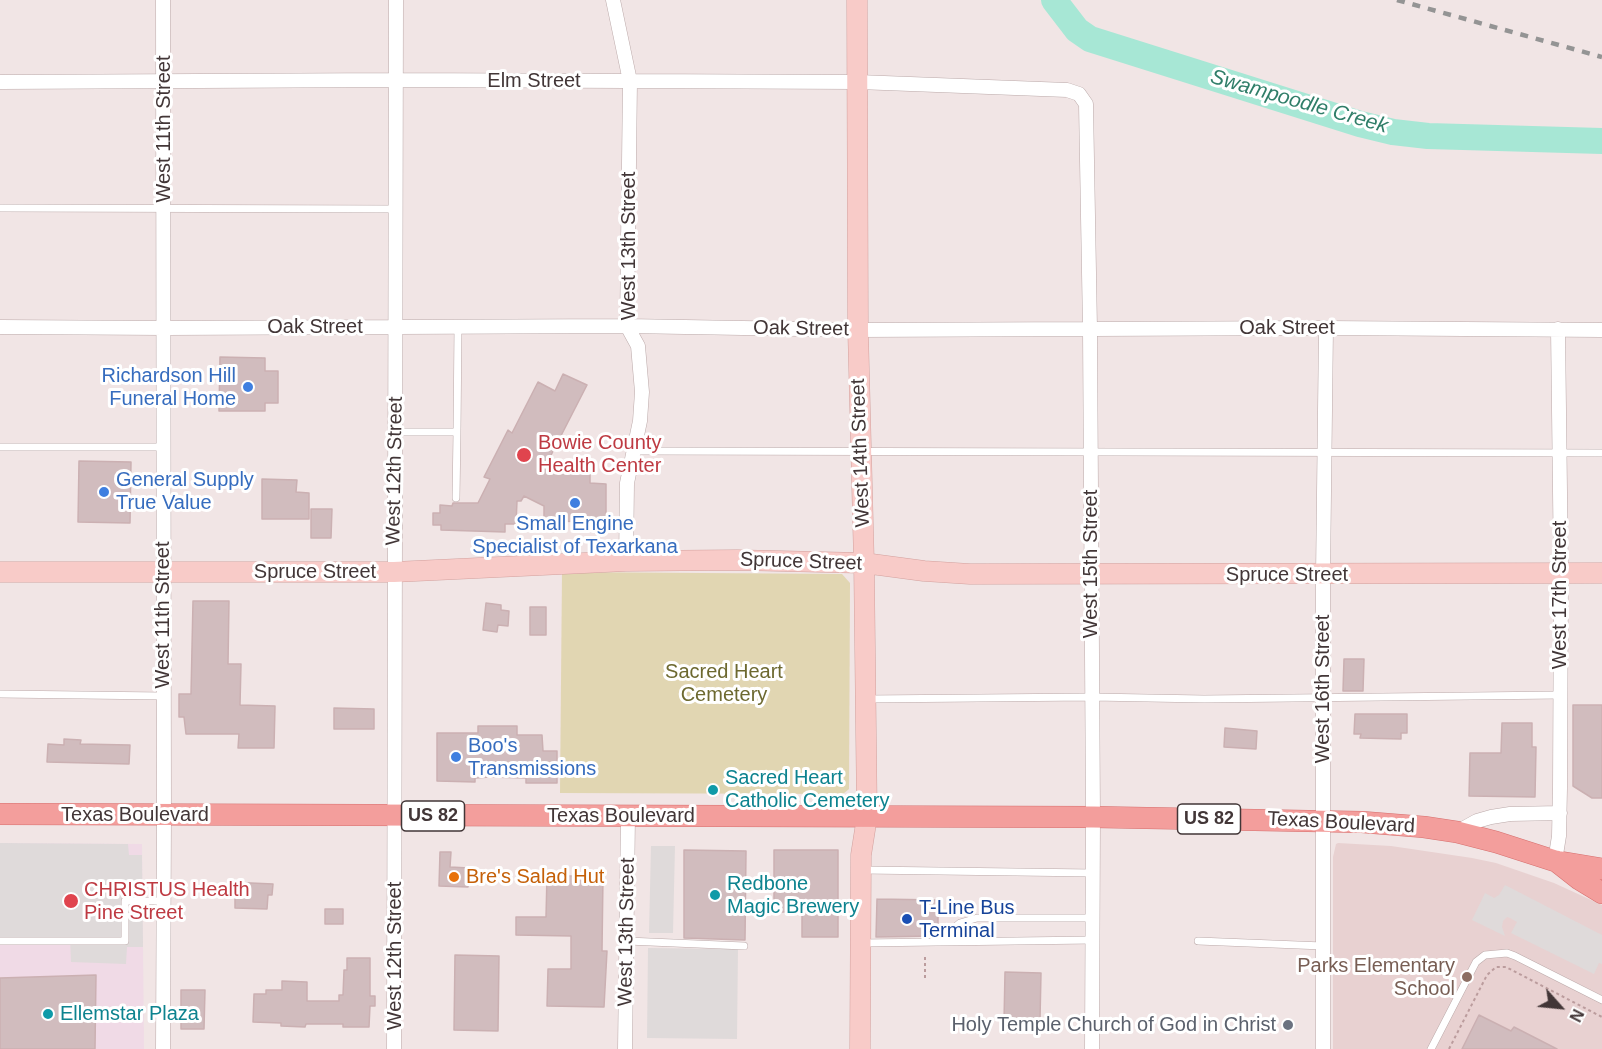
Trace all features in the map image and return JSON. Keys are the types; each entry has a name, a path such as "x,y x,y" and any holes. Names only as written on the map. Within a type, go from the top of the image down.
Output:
{"main road":[{"name":"Texas Boulevard","path":"0,814 1093,817 1324,820 1392,824 1457,832 1555,861 1602,869"},
{"name":"Texas Boulevard","path":"1555,861 1602,893"}],"street":[{"name":"West 11th Street","path":"163,0 165,328 162,572 163,1049"},
{"name":"West 12th Street","path":"394,1049 396,0"},
{"name":"West 13th Street","path":"613,0 630,81 627,326 638,346 642,392 640,421 627,483 626,561"},
{"name":"West 14th Street","path":"857,0 858,330 867,818 861,855 860,1049"},
{"name":"Elm Street","path":"0,82 396,80 858,82 1067,90"},
{"name":"West 15th Street","path":"1067,90 1079,94 1086,104 1090,329 1092,1049"},
{"name":"Oak Street","path":"0,327 627,326 858,330 1326,328 1602,330"},
{"name":"West 16th Street","path":"1323,1049 1323,575 1326,328"},
{"name":"West 17th Street","path":"1555,861 1560,813 1561,573 1558,328"},
{"name":"Spruce Street","path":"0,572 394,572 626,561 737,560 864,563 961,573 1323,575 1602,573"},
{"path":"1457,832 1477,821 1491,817 1509,814 1560,813"},
{"name":"West 13th Street","path":"626,1049 628,816"}],"lane":[{"path":"0,208 396,209"},
{"path":"456,498 458,326"},
{"path":"396,432 458,432"},
{"path":"0,447 164,447"},
{"path":"634,451 1602,453"},
{"path":"0,694 164,696"},
{"path":"866,699 1092,697 1204,699 1560,695"},
{"path":"861,870 1093,873"},
{"path":"0,941 125,941 125,901 163,901"},
{"path":"937,942 960,923 977,918 1093,918"},
{"path":"861,943 1093,940"},
{"path":"627,941 744,946"},
{"path":"1198,941 1323,946"},
{"path":"1431,1049 1476,962 1485,955 1507,953 1515,956 1602,1000"}],"path":[{"path":"925,978 926,943"},
{"path":"1449,1049 1487,975 1496,967 1501,966 1514,971 1602,1017"}],"shaded area":[{"name":"CHRISTUS Health Pine Street","path":"0,843 142,844 144,1049 0,1049"},
{"path":"0,843 128,844 129,855 142,855 143,947 127,947 126,964 71,962 70,937 0,938"},
{"name":"Parks Elementary School","path":"1338,843 1391,846 1496,863 1554,883 1602,905 1602,1049 1333,1049 1333,857"},
{"path":"651,846 675,846 673,933 649,933"},
{"path":"1505,885 1602,935 1602,964 1599,963 1594,974 1511,933 1517,922 1510,918 1507,917 1503,921 1505,936 1472,920 1485,893 1494,898 1499,895"},
{"path":"648,948 738,949 737,1039 647,1038"}],"green space":[{"name":"Sacred Heart Cemetery","path":"562,572 842,574 850,583 849,789 843,794 560,793"}],"building":[{"name":"Richardson Hill Funeral Home","path":"220,357 265,358 265,371 278,371 278,403 265,403 265,411 219,411"},
{"name":"Bowie County Health Center","path":"563,374 587,385 547,463 590,464 590,483 606,484 606,522 544,521 544,506 524,496 521,501 517,501 516,524 505,524 505,532 441,530 441,525 433,525 433,513 440,513 440,505 478,503 490,479 484,477 508,430 512,433 538,382 555,391"},
{"name":"General Supply True Value","path":"79,461 131,462 130,523 78,522"},
{"path":"262,479 297,480 296,492 309,493 309,519 262,519"},
{"path":"311,509 332,509 331,538 311,538"},
{"path":"193,601 229,601 228,664 241,664 240,705 275,706 274,748 238,748 239,734 186,734 184,717 179,717 179,694 191,694"},
{"path":"486,603 501,605 501,610 509,611 508,626 498,625 497,632 483,630"},
{"path":"530,607 546,607 546,635 530,635"},
{"path":"1344,659 1364,659 1363,691 1343,691"},
{"path":"1573,705 1602,705 1602,798 1592,798 1573,786"},
{"path":"334,708 374,709 374,729 334,729"},
{"path":"1355,714 1407,714 1407,733 1401,733 1401,739 1360,738 1361,734 1354,734"},
{"path":"1502,723 1532,723 1532,747 1536,747 1535,797 1469,796 1470,753 1501,753"},
{"path":"478,726 517,726 517,735 542,735 543,751 557,751 557,783 526,783 526,778 490,777 475,778 475,782 437,781 437,733 478,733"},
{"path":"1225,728 1257,731 1256,749 1224,747"},
{"path":"64,739 81,740 80,744 130,745 129,764 47,762 48,744 64,745"},
{"name":"Redbone Magic Brewery","path":"684,850 746,851 745,940 684,938"},
{"path":"774,850 838,850 838,937 802,937 802,912 774,912"},
{"name":"Bre's Salad Hut","path":"440,852 451,852 450,867 469,868 468,887 439,886"},
{"path":"547,876 603,876 602,951 607,951 604,1007 547,1006 548,969 571,969 571,936 516,935 516,917 546,917"},
{"path":"229,882 273,884 272,895 268,895 267,909 235,908 235,895 229,895"},
{"name":"T-Line Bus Terminal","path":"877,899 938,900 938,934 935,936 876,937"},
{"path":"325,909 343,909 343,924 325,924"},
{"path":"455,955 499,956 498,1031 454,1030"},
{"path":"347,958 370,958 370,996 375,996 375,1006 370,1006 369,1027 343,1027 343,1024 281,1026 281,1023 253,1022 254,994 266,994 266,990 282,990 282,981 307,982 307,1001 339,1001 339,995 343,995"},
{"path":"1005,972 1041,973 1040,1020 1028,1020 1028,1029 1015,1028 1015,1021 1004,1021"},
{"name":"Ellemstar Plaza","path":"96,975 95,1049 0,1049 0,978"},
{"path":"181,990 205,990 204,1029 181,1029"},
{"name":"Parks Elementary School","path":"1479,1015 1511,1031 1514,1027 1557,1049 1462,1049"}],"waterway":[{"name":"Swampoodle Creek","path":"1054,0 1077,30 1090,39 1360,124 1393,132 1428,136 1602,141"}],"railway":[{"path":"1397,0 1602,57"}],"place":[{"name":"Richardson Hill Funeral Home","path":"248,387"},
{"name":"Bowie County Health Center","path":"524,455"},
{"name":"General Supply True Value","path":"104,492"},
{"name":"Small Engine Specialist of Texarkana","path":"575,503"},
{"name":"Boo's Transmissions","path":"456,757"},
{"name":"Sacred Heart Catholic Cemetery","path":"713,790"},
{"name":"Bre's Salad Hut","path":"454,877"},
{"name":"Redbone Magic Brewery","path":"715,895"},
{"name":"CHRISTUS Health Pine Street","path":"71,901"},
{"name":"T-Line Bus Terminal","path":"907,919"},
{"name":"Parks Elementary School","path":"1467,977"},
{"name":"Ellemstar Plaza","path":"48,1014"},
{"name":"Holy Temple Church of God in Christ","path":"1288,1025"}]}
